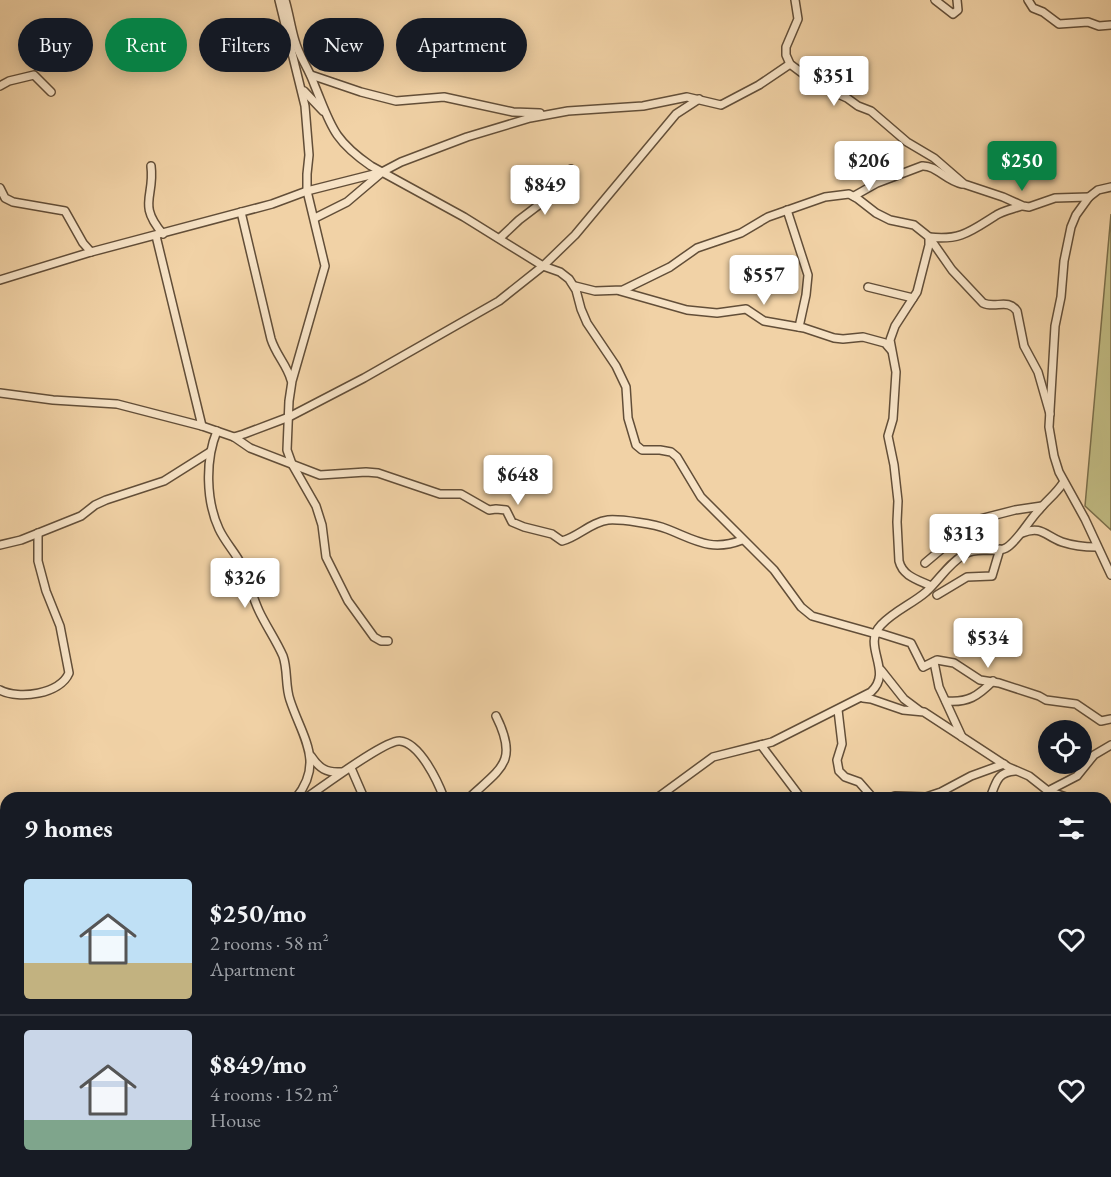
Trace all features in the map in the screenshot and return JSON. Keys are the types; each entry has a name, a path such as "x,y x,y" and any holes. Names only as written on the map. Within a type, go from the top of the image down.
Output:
{"street":[{"path":"279,0 306,106 309,155 307,190 325,266 292,381 288,401 287,448 292,464 316,506 322,525 326,557 348,601 374,637 388,641"},
{"path":"285,0 296,44 311,75 325,113 332,128 352,152 382,172 501,238 543,266 564,274 575,286 587,323 616,366 626,387 628,418 636,445 642,450 671,452 677,457 701,497 774,570 801,607 812,616 911,644 922,667 928,667 937,660 954,663 980,680 993,681 1046,700 1081,706 1103,721 1111,719"},
{"path":"795,0 798,12"},
{"path":"800,0 796,27 786,47 786,55 790,64 807,78 871,111 907,142 934,158 964,184"},
{"path":"935,0 951,14 958,10 957,0"},
{"path":"1028,0 1033,8 1043,12 1059,24 1088,22 1100,26 1111,25"},
{"path":"826,89 837,62"},
{"path":"0,280 91,252 273,204 307,190 382,172 402,162 506,124 568,111 643,106 687,97 712,105 721,105 759,85 790,64"},
{"path":"0,86 9,81 34,75 51,92"},
{"path":"311,75 396,101 444,97 513,112 551,114"},
{"path":"302,89 325,113"},
{"path":"234,437 289,417 364,378 500,301 543,266 574,236 676,114 699,99"},
{"path":"151,166 148,208 159,235 202,426"},
{"path":"854,196 876,183 927,166 950,181 1003,197 1021,206 1029,207 1055,198 1089,197"},
{"path":"501,238 540,204 571,169"},
{"path":"315,218 347,202 382,172"},
{"path":"1111,187 1098,190 1089,197 1074,218 1064,261 1061,297 1055,326 1049,427 1054,456 1064,483 1085,519 1096,547 1111,575"},
{"path":"0,188 5,198 13,202 65,211 83,243 91,252"},
{"path":"620,291 670,267 697,248 741,233 764,219 825,197 846,194 854,196 876,213 890,220 914,225 930,237 952,270 983,303 990,306 1007,304 1016,309 1025,351 1038,372 1050,414"},
{"path":"930,237 951,238 972,232 996,215 1021,206"},
{"path":"787,210 808,275 799,327"},
{"path":"241,212 271,339 275,351 289,370 292,381"},
{"path":"930,237 919,287 891,333 891,350 896,372 893,424 888,436 894,463 898,501 900,567 906,574 932,586"},
{"path":"575,286 595,291 620,291 690,311 717,313 746,309 764,321 799,327 843,339 863,337 885,344 891,350"},
{"path":"868,287 913,298"},
{"path":"578,297 595,291"},
{"path":"0,393 53,400 117,404 202,426 234,437 250,448 324,476 378,473 440,494 460,494 489,510 496,508 506,510 512,522 552,534 562,541 608,520 632,521 663,528 707,544 726,544 742,540"},
{"path":"218,431 210,452 210,490 219,530 241,563 259,610 283,656 289,699 310,755 315,763 327,772 344,772"},
{"path":"0,545 21,540 81,516 106,500 167,480 210,452"},
{"path":"665,792 713,757 761,745 788,735 863,698 877,687 881,674 876,659 876,633 882,623 923,594 942,573 968,552 1006,548 1042,506 1055,496 1064,483"},
{"path":"925,562 976,520 1042,506"},
{"path":"1019,534 1038,529 1065,543 1096,547"},
{"path":"0,690 16,694 40,693 61,683 69,673 60,626 46,591 38,561 38,533"},
{"path":"937,596 967,577 992,576 1000,549"},
{"path":"934,662 939,687 962,737"},
{"path":"879,667 904,699 920,711 1051,792"},
{"path":"946,701 971,700 993,681"},
{"path":"863,698 903,710 920,711"},
{"path":"838,710 842,744 837,760 839,771 845,777 859,782 868,792"},
{"path":"475,792 497,772 505,760 508,746 496,716"},
{"path":"315,792 394,742 401,741 416,751 435,776 442,792"},
{"path":"761,745 796,792"},
{"path":"1048,791 1077,776 1094,755 1111,745"},
{"path":"300,792 309,777 310,755"},
{"path":"941,792 985,770 1004,764"},
{"path":"351,768 361,792"},
{"path":"993,792 999,777 1007,772 1018,771"}],"shaded area":[{"path":"1111,214 1111,530 1085,506"}]}
